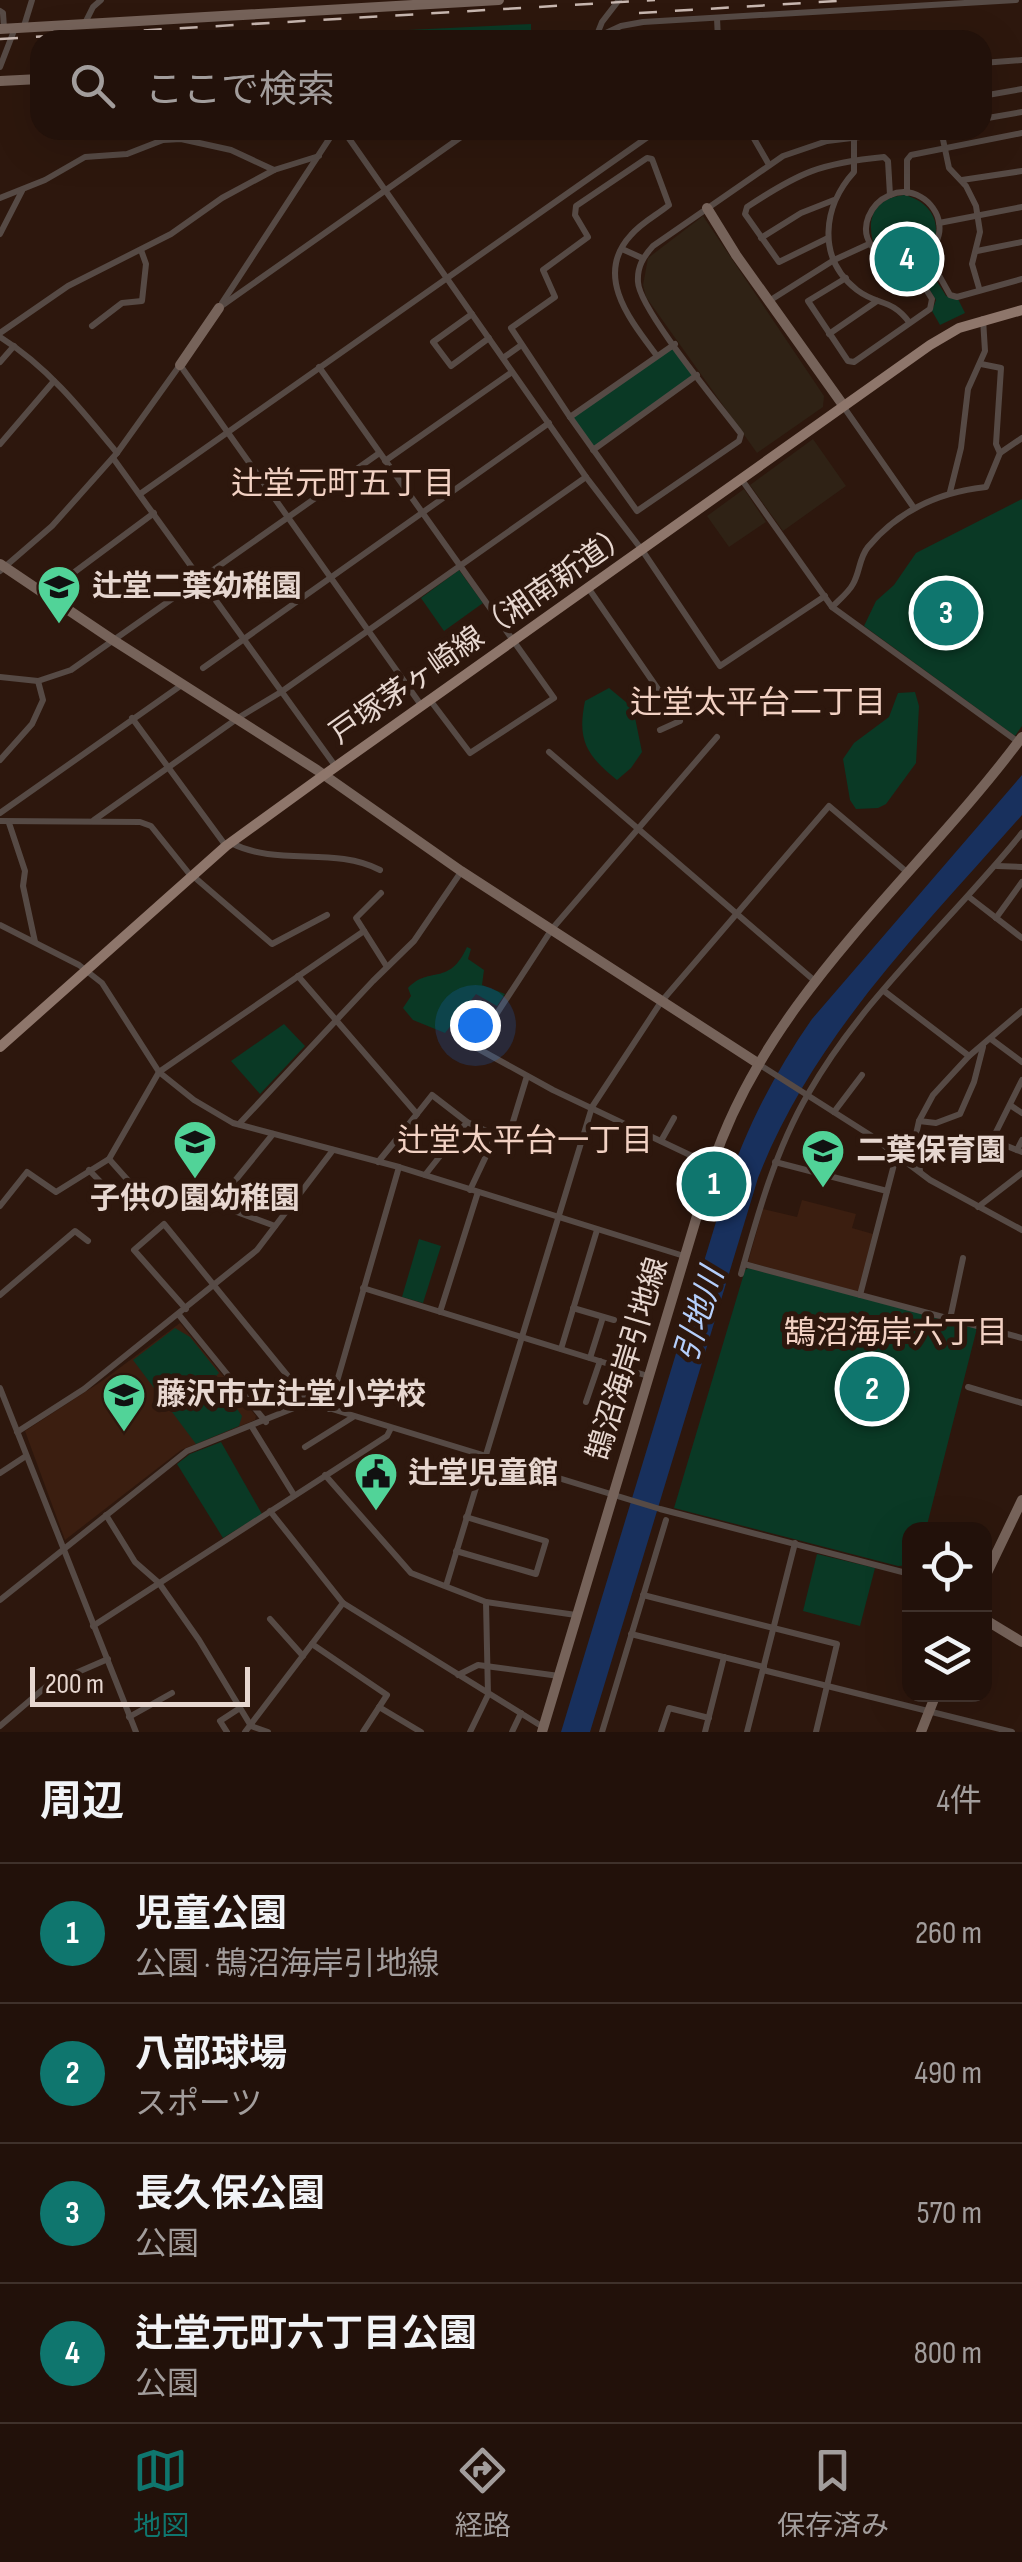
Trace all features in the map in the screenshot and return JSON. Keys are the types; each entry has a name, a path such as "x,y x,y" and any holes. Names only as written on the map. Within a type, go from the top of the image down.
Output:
{"main road":[{"name":"戸塚茅ヶ崎線（湘南新道）","path":"0,1047 228,844 930,345 983,320 1022,310"}],"street":[{"path":"0,67 11,28 32,0"},
{"path":"85,24 93,7 102,0"},
{"path":"11,28 303,6 499,0"},
{"path":"599,30 619,0"},
{"path":"616,30 632,23 1016,0"},
{"path":"0,11 11,28"},
{"path":"717,18 718,30"},
{"path":"992,62 1022,60"},
{"path":"0,81 30,79"},
{"path":"992,94 1022,89"},
{"path":"992,117 1022,112"},
{"path":"992,139 1022,133"},
{"path":"0,198 22,191 85,157 127,154 164,140 232,150 274,170"},
{"path":"328,140 219,308 115,456 52,526 1,567 238,718 461,871 834,1112 920,1172 1022,1230"},
{"path":"350,140 720,666 825,596"},
{"path":"219,308 458,140"},
{"path":"140,494 643,140"},
{"path":"755,140 768,164"},
{"path":"656,356 617,297 615,277 628,237 669,205 652,159 647,158 576,206 575,215 588,237 542,270 556,294 511,328 637,512 739,441 740,434 640,294 642,258 653,246 768,164 806,146 842,140"},
{"path":"854,140 854,172 834,200 828,238 834,260 856,289 894,305 910,322"},
{"path":"943,140 949,168 972,195 978,215 977,250 972,264 979,288"},
{"path":"907,193 907,160 911,156 988,140"},
{"path":"319,156 274,170 222,198 141,250 68,286 0,335 78,404 336,767"},
{"path":"828,238 779,262 745,214 748,207 804,172 856,160 884,157 888,161 890,195"},
{"path":"962,180 1022,171"},
{"path":"0,234 22,191"},
{"path":"846,278 808,302 848,361 854,362 930,309 932,299 912,267 885,260 870,244 868,218 879,201 907,193 927,201 940,224 931,260 950,295 956,297 1022,278"},
{"path":"761,238 801,213 834,200"},
{"path":"940,224 1022,207"},
{"path":"707,208 914,508"},
{"path":"977,250 1022,242"},
{"path":"769,300 834,260 870,244"},
{"path":"622,248 642,258"},
{"path":"92,326 122,303 142,301 146,264 141,250"},
{"path":"829,334 877,301"},
{"path":"472,314 434,342 450,366 489,338"},
{"path":"950,492 961,448 968,389 985,351 983,320"},
{"path":"570,417 674,344"},
{"path":"0,362 14,346"},
{"path":"503,358 520,346"},
{"path":"981,364 1001,368 996,444 1000,454"},
{"path":"180,365 368,631 470,754 554,698 320,366"},
{"path":"385,461 512,372"},
{"path":"593,450 698,375"},
{"path":"0,444 54,380"},
{"path":"203,668 549,423"},
{"path":"832,608 854,584 867,548 914,508 950,492 986,486 1000,454 1022,438"},
{"path":"0,677 38,681 71,670 379,454"},
{"path":"94,820 586,477"},
{"path":"742,480 832,608 1020,740"},
{"path":"45,594 154,514"},
{"path":"588,589 680,721 660,730"},
{"path":"0,760 32,724 43,700 38,681"},
{"path":"0,813 184,683"},
{"path":"132,718 228,844 256,854 353,860 380,870"},
{"path":"712,1166 474,1047 552,929 717,737"},
{"name":"鵠沼海岸引地線","path":"542,1730 616,1496 712,1166 733,1110 759,1064 816,982 1020,740"},
{"path":"549,752 816,982"},
{"path":"446,1586 592,1108 661,1002 828,806 908,873"},
{"path":"36,944 23,886 24,871 4,822 94,820 151,826 191,876 272,944 326,914"},
{"path":"740,1274 776,1162 807,1096 884,991 1022,833"},
{"path":"996,866 1022,867"},
{"path":"239,1124 414,941 461,871"},
{"path":"996,918 1022,882"},
{"path":"381,893 356,918 387,967"},
{"path":"969,896 1022,938"},
{"path":"0,925 86,970 120,1007 159,1072 194,1100 239,1124 399,1167 685,1256"},
{"path":"0,1206 28,1172 56,1192 109,1160 159,1072 364,930"},
{"path":"298,976 417,1114"},
{"path":"884,991 969,1056"},
{"path":"920,1172 916,1139 933,1095 969,1056 1022,1011"},
{"path":"991,1039 1022,1062"},
{"path":"920,1121 936,1124 960,1114 984,1047"},
{"path":"440,1312 474,1190 496,1135 512,1125 527,1076"},
{"path":"834,1112 862,1076"},
{"path":"1022,1080 992,1140 1020,1151 1022,1140"},
{"path":"378,1162 432,1096 467,1122 496,1135"},
{"path":"1010,1105 1022,1113"},
{"path":"661,1140 674,1118"},
{"path":"425,1175 467,1122"},
{"path":"216,1204 273,1134"},
{"path":"16,1432 84,1389 257,1250 333,1150"},
{"path":"860,1295 896,1154"},
{"path":"109,1160 141,1195"},
{"path":"776,1162 887,1191"},
{"path":"329,1409 399,1167"},
{"path":"89,1170 115,1198"},
{"path":"978,1207 1022,1174"},
{"path":"172,1188 276,1226"},
{"path":"266,1422 134,1250 164,1224 309,1402 660,1509 902,1572"},
{"path":"560,1349 597,1230"},
{"path":"0,1295 76,1232 88,1242"},
{"path":"950,1318 963,1258"},
{"path":"744,1264 1022,1338"},
{"path":"362,1288 649,1376"},
{"path":"573,1308 614,1320"},
{"path":"590,1358 603,1317"},
{"path":"586,1402 600,1361"},
{"path":"968,1387 1022,1403"},
{"path":"0,1388 136,1732"},
{"path":"0,1600 187,1451 309,1402"},
{"path":"304,1447 353,1417"},
{"path":"252,1427 294,1495"},
{"path":"93,1626 387,1436 390,1428"},
{"path":"0,1473 26,1456"},
{"path":"325,1475 411,1574 486,1602 576,1615"},
{"path":"992,1562 1022,1500"},
{"path":"270,1511 343,1603 521,1713 542,1730"},
{"path":"106,1516 142,1570 159,1583 240,1708 248,1729"},
{"path":"456,1551 536,1574 546,1541 466,1517"},
{"path":"602,1732 666,1520"},
{"path":"747,1732 795,1543"},
{"path":"643,1595 837,1644 816,1732"},
{"path":"470,1732 488,1695 486,1602"},
{"path":"248,1729 343,1603"},
{"path":"270,1620 304,1656"},
{"path":"992,1623 1022,1642"},
{"path":"631,1634 1012,1732"},
{"path":"312,1644 387,1695 363,1732"},
{"path":"705,1732 724,1657"},
{"path":"0,1726 48,1685 108,1659"},
{"path":"458,1676 472,1666 558,1676"},
{"path":"130,1717 172,1693"},
{"path":"921,1732 933,1702"},
{"path":"379,1707 421,1732"},
{"path":"227,1732 220,1720 240,1708"},
{"path":"661,1732 669,1708 709,1718"},
{"path":"512,1732 521,1713"},
{"path":"248,1729 268,1732"}],"shaded area":[{"path":"703,216 824,396 823,407 757,453 646,297 643,285 648,258"},
{"path":"813,439 846,486 783,531 750,485"},
{"path":"744,489 766,522 729,547 707,516"},
{"path":"802,1200 856,1214 852,1228 873,1234 859,1292 748,1262 763,1209 797,1217"},
{"name":"藤沢市立辻堂小学校","path":"180,1323 256,1416 255,1420 181,1450 65,1540 25,1431"}],"green space":[{"path":"531,24 531,30 408,30"},
{"path":"904,195 920,201 931,212 936,235 927,255 928,264 946,296 958,299 965,313 940,325 932,311 936,300 913,264 897,262 876,250 873,240 871,222 878,207"},
{"path":"675,344 697,375 593,450 570,417"},
{"path":"1022,499 1022,726 1015,736 864,626 876,601 894,585 916,553"},
{"path":"459,570 483,603 444,631 421,598"},
{"path":"609,688 633,708 642,752 617,780 591,754 582,726 585,701"},
{"path":"915,692 919,706 916,763 886,804 856,809 850,800 843,759 854,743 889,717 898,693"},
{"path":"467,947 471,949 468,959 484,970 482,985 505,994 497,1006 476,994 445,1033 413,1020 403,1008 411,996 408,988 453,967"},
{"path":"284,1024 305,1046 260,1094 231,1061"},
{"path":"419,1239 441,1246 423,1303 402,1297"},
{"path":"745,1270 977,1328 928,1522 902,1522 902,1566 674,1508"},
{"path":"175,1328 190,1337 219,1373 215,1377 242,1416 239,1426 196,1444 133,1360"},
{"path":"221,1442 262,1514 223,1538 177,1464 190,1454"},
{"path":"817,1554 875,1568 860,1626 803,1611"}],"water":[{"name":"引地川","path":"1022,775 1022,815 874,986 809,1077 781,1126 758,1178 590,1732 561,1732 726,1189 752,1122 812,1019"}],"railway":[{"path":"151,30 655,0"},
{"path":"639,13 853,0"},
{"path":"0,39 30,37"}],"place":[{"name":"辻堂元町六丁目公園","path":"907,259"},
{"name":"長久保公園","path":"946,613"},
{"name":"辻堂二葉幼稚園","path":"59,625"},
{"name":"子供の園幼稚園","path":"195,1180"},
{"name":"児童公園","path":"714,1184"},
{"name":"二葉保育園","path":"823,1189"},
{"name":"八部球場","path":"872,1389"},
{"name":"藤沢市立辻堂小学校","path":"124,1433"},
{"name":"辻堂児童館","path":"376,1512"}],"district":[{"name":"辻堂元町五丁目","path":"343,484"},
{"name":"辻堂太平台二丁目","path":"758,703"},
{"name":"辻堂太平台一丁目","path":"525,1141"},
{"name":"鵠沼海岸六丁目","path":"896,1333"}]}
